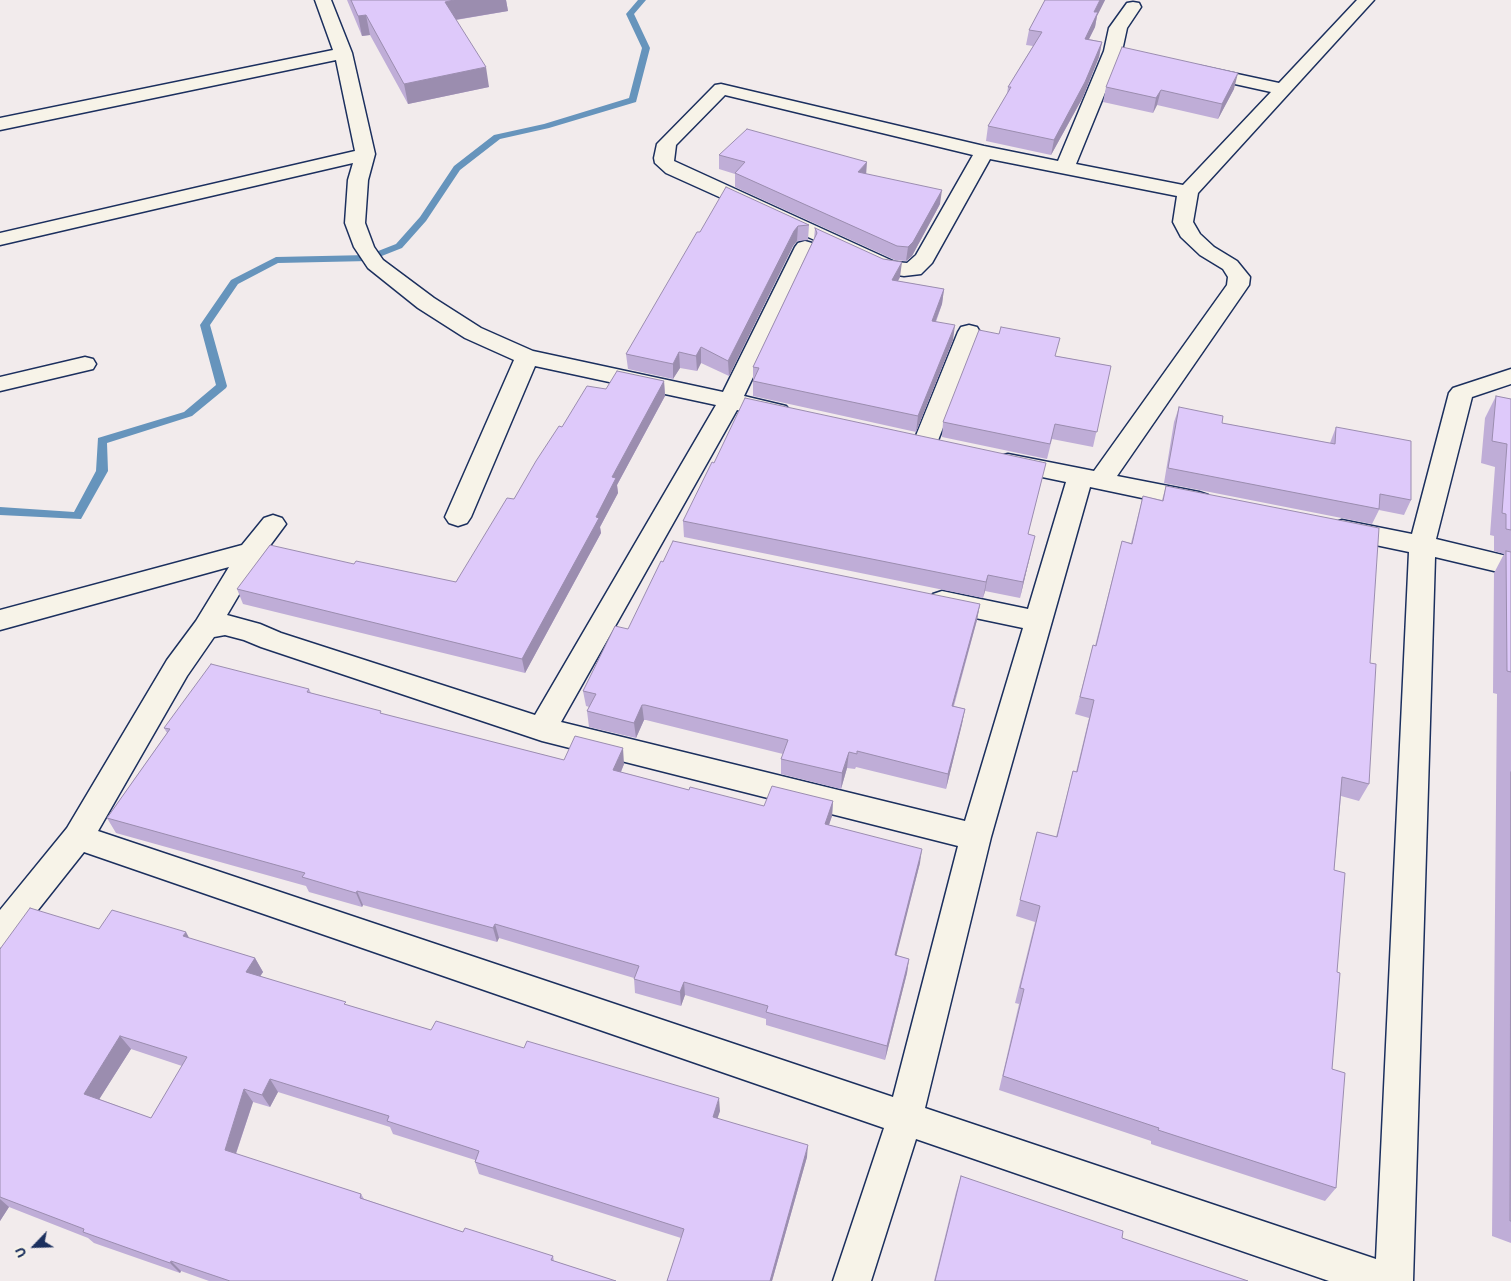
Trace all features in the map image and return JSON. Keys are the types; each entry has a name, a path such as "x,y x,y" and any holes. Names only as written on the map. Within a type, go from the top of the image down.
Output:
{"street":[{"path":"323,0 342,53 365,154 358,180 355,223 370,256 426,303 473,333 527,357 798,416"},
{"path":"852,1281 905,1118 976,837 1038,621 1090,479 1238,285 1239,276 1230,265 1207,251 1191,237 1183,222 1188,192 1366,0"},
{"path":"1064,167 1113,51 1118,28 1133,7"},
{"path":"1113,51 1132,55"},
{"path":"0,124 342,53"},
{"path":"1179,66 1283,89"},
{"path":"984,152 925,260 913,269 904,270 890,268 673,169 665,163 664,158 667,144 721,89 984,152 1188,192"},
{"path":"0,239 365,154"},
{"path":"542,729 730,401 805,248"},
{"path":"925,443 969,332"},
{"path":"458,517 527,357"},
{"path":"0,384 85,364"},
{"path":"1461,393 1511,376"},
{"path":"1461,393 1503,402"},
{"path":"1394,1281 1422,545 1461,393"},
{"path":"983,456 1217,504"},
{"path":"0,934 78,837 177,668 206,628 251,552 273,524"},
{"path":"1324,526 1422,545 1511,566"},
{"path":"650,541 679,547"},
{"path":"0,620 251,552"},
{"path":"922,597 1038,621"},
{"path":"206,628 225,625 250,631 271,640 542,729 976,837"},
{"path":"78,837 1385,1281"}],"building":[{"path":"351,0 454,0 445,2 486,67 404,84 366,15 358,16"},
{"path":"1045,0 1100,0 1094,12 1098,12 1085,39 1102,42 1085,82 1054,140 988,126 1011,87 1008,87 1042,32 1029,30"},
{"path":"1122,47 1238,73 1222,104 1161,90 1156,98 1106,87"},
{"path":"747,129 867,162 858,172 942,190 913,242 908,247 897,246 735,173 745,162 719,155"},
{"path":"726,187 809,225 798,226 794,231 728,361 701,347 696,356 679,352 673,364 626,354 697,232 700,232"},
{"path":"815,228 883,259 902,262 892,280 944,289 932,321 955,325 918,416 753,381 759,368 753,367 817,233"},
{"path":"1001,327 1060,338 1055,356 1111,366 1097,432 1055,424 1050,444 943,422 979,330 999,334"},
{"path":"617,371 664,381 612,477 616,478 596,517 599,518 522,659 237,589 270,545 354,564 356,561 456,582 507,498 514,499 536,461 559,426 562,427 587,386 606,389"},
{"path":"1496,396 1511,399 1511,530 1506,529 1506,514 1502,513 1507,444 1492,441"},
{"path":"745,398 1046,463 1028,534 1035,536 1023,582 988,575 986,582 683,521 712,462 714,463"},
{"path":"1179,407 1223,416 1222,423 1335,444 1336,427 1411,441 1411,500 1380,494 1379,509 1168,468"},
{"path":"1166,486 1379,528 1370,663 1376,664 1369,784 1342,777 1334,870 1345,873 1337,972 1340,973 1332,1069 1345,1073 1336,1188 1158,1130 1159,1128 1003,1076 1024,989 1020,988 1040,906 1020,900 1037,832 1057,837 1073,771 1077,772 1094,700 1080,697 1093,645 1096,646 1122,541 1132,544 1143,496 1163,501"},
{"path":"673,541 980,604 952,706 965,709 948,774 857,751 857,754 849,752 842,773 781,759 788,740 645,705 642,705 634,723 587,711 596,694 583,691 615,626 628,629 661,561 663,562"},
{"path":"1506,551 1511,552 1511,672 1507,671"},
{"path":"211,664 309,689 307,692 381,711 380,713 564,760 575,736 623,748 613,770 689,790 690,787 764,806 772,786 833,801 825,824 922,849 895,955 909,959 887,1046 766,1012 768,1006 684,982 680,992 634,979 639,966 495,924 493,928 357,891 356,893 302,877 305,873 107,818 170,729 164,728"},
{"path":"1511,772 1511,1221 1510,1221"},
{"path":"30,908 99,929 112,910 186,932 183,936 255,958 246,972 346,1002 344,1004 431,1030 436,1021 524,1048 527,1041 719,1098 713,1117 808,1145 770,1281 667,1281 684,1229 475,1162 479,1151 387,1121 389,1116 270,1079 262,1095 244,1089 225,1150 361,1194 360,1198 463,1232 465,1228 553,1256 551,1260 616,1281 230,1281 171,1261 170,1263 83,1232 84,1229 0,1197 0,949","holes":["120,1036 187,1057 151,1118 84,1094"]},
{"path":"961,1176 1123,1231 1122,1238 1248,1281 935,1281"}],"waterway":[{"path":"0,511 77,516 102,471 102,441 188,414 222,386 205,325 234,282 276,260 369,258 399,246 423,219 457,168 497,137 546,126 633,100 646,48 630,14 642,0"}]}
